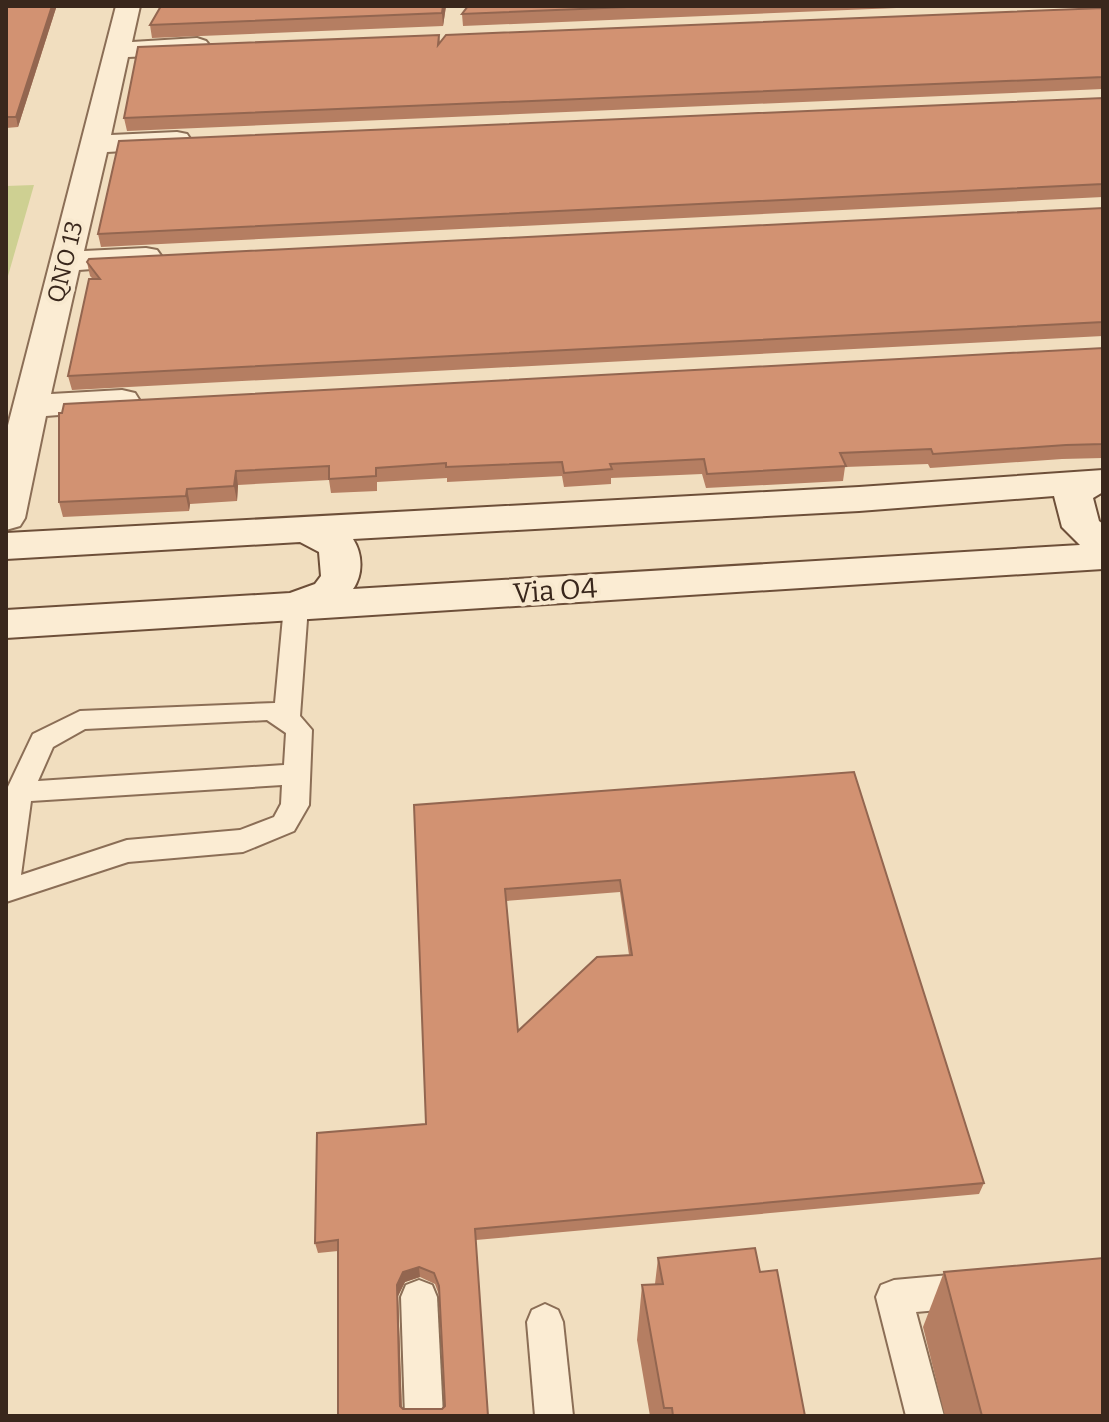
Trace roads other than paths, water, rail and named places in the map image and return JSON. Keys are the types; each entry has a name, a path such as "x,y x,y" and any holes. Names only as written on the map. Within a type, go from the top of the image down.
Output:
{"main road":[{"name":"QNO 13","path":"6,518 30,406 128,6"},
{"path":"117,50 229,45"},
{"path":"94,144 204,139"},
{"path":"66,261 177,255"},
{"path":"30,406 156,399"},
{"path":"6,546 859,499 1096,481"},
{"path":"1096,481 1073,496 1081,527 1103,543"},
{"path":"296,606 329,593 341,577 338,546 303,528"},
{"name":"Via O4","path":"6,624 1103,556"}],"lane":[{"path":"287,719 296,606"},
{"path":"6,879 19,792 42,741 80,720 270,711 287,719 299,730 295,805 284,824 243,841 127,851 6,891"},
{"path":"19,792 297,774"},
{"path":"925,1416 894,1297 1005,1286"},
{"path":"419,1297 424,1416"},
{"path":"545,1322 554,1416"}]}
